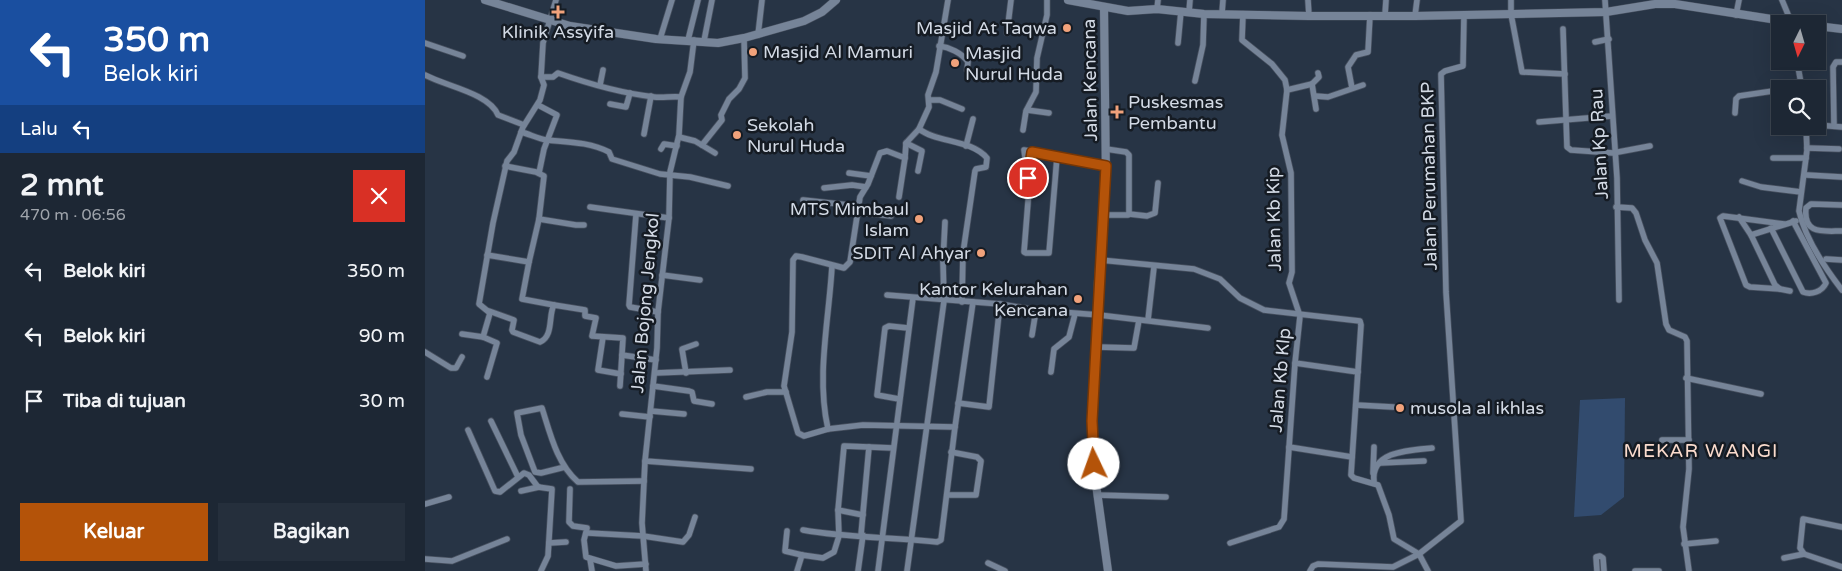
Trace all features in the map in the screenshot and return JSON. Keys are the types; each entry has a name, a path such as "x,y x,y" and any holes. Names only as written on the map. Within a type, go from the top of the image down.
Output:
{"street":[{"path":"485,0 548,21 570,26 660,39 717,43 758,35 804,22 822,12 836,0"},
{"path":"554,305 550,317 551,323 542,342 513,332 511,330 514,320 489,311 479,304 505,166 514,152 524,125 538,105 544,85 541,77 542,48 548,21 556,0"},
{"path":"660,39 672,0"},
{"name":"Jalan Bojong Jengkol","path":"646,571 643,536 645,461 655,373 658,312 669,218 670,174 679,137 681,97 690,72 691,40 698,0"},
{"path":"704,41 712,0"},
{"path":"758,35 762,0"},
{"path":"899,197 906,142 919,129 928,110 929,91 936,72 947,0"},
{"path":"1007,33 1011,0"},
{"path":"1023,130 1027,110 1035,92 1037,58 1047,15 1047,0"},
{"path":"1068,0 1090,2 1103,7 1128,11 1157,9 1204,14 1309,16 1605,12 1655,4 1675,4 1704,7 1737,15 1771,20"},
{"path":"1157,9 1158,0"},
{"path":"1178,44 1185,12 1190,0"},
{"path":"1222,13 1223,0"},
{"path":"1308,0 1309,16"},
{"path":"1385,0 1385,15"},
{"path":"1415,16 1417,0"},
{"path":"1511,0 1511,14 1522,72 1565,74"},
{"name":"Jalan Kp Rau","path":"1605,0 1609,39 1613,153 1617,178 1616,207 1632,208 1636,213 1642,234 1657,263 1666,324 1669,330 1685,337 1687,342 1686,378 1689,476 1683,517 1684,544 1689,571"},
{"path":"1737,15 1739,0"},
{"path":"1782,0 1789,15"},
{"name":"Jalan Kencana","path":"1103,7 1106,149 1105,215 1098,286 1099,314 1092,421 1097,496 1108,571"},
{"path":"1195,81 1203,45 1204,14"},
{"path":"1243,14 1242,40 1276,68 1285,80 1287,90 1312,84 1319,78 1318,73"},
{"path":"1352,88 1347,67 1356,55 1368,52 1370,15"},
{"name":"Jalan Perumahan BKP","path":"1419,554 1461,521 1446,292 1441,74 1463,66 1463,15"},
{"path":"1826,27 1842,29"},
{"path":"1563,29 1567,147 1571,150 1613,153 1650,146"},
{"path":"702,145 723,120 721,115 729,99 739,89 745,78 744,38"},
{"path":"1595,42 1609,39"},
{"path":"425,43 463,56"},
{"path":"939,46 951,49 965,58 968,62 967,70"},
{"path":"1834,126 1835,64 1842,62"},
{"path":"600,85 603,70"},
{"path":"541,77 553,77 558,73 579,81 631,93 681,97"},
{"path":"425,76 481,98 495,107 499,116 524,125"},
{"path":"1312,84 1316,109"},
{"path":"1315,96 1328,97 1363,85"},
{"name":"Jalan Kb Kip","path":"1287,90 1282,135 1291,182 1292,272 1289,283 1300,316"},
{"path":"1735,114 1736,99 1739,96 1771,91"},
{"path":"610,104 626,106 631,93"},
{"path":"643,134 651,96"},
{"path":"929,100 940,100 962,109"},
{"path":"538,105 557,115 547,140 539,173"},
{"path":"1027,110 1049,113"},
{"path":"1539,122 1612,116"},
{"path":"966,146 973,119"},
{"path":"1826,126 1842,127"},
{"path":"919,129 925,134 966,146 986,156 988,162 985,168 976,168 975,171 963,253 962,302"},
{"path":"521,132 547,140 573,142 607,151 612,159 629,163 645,170 728,186"},
{"path":"1806,135 1806,158 1799,207 1801,221 1831,277 1842,290"},
{"path":"679,137 702,145 715,153"},
{"path":"906,142 922,151 918,171"},
{"path":"661,149 663,144 677,146"},
{"path":"1807,148 1839,149"},
{"path":"1106,149 1126,152 1129,155 1129,214"},
{"path":"1057,157 1048,254 1024,252 1028,178 1023,150 1106,166"},
{"path":"905,158 887,151 880,153 857,209 850,262 844,268 802,256 796,256 793,260 791,332 785,372 786,392 800,435 804,436 828,429 863,425 955,427"},
{"path":"1773,158 1806,158"},
{"path":"505,166 539,173 545,180 522,299 585,310 585,316 596,318 591,335 623,338 620,386"},
{"path":"849,173 871,176"},
{"path":"1807,175 1842,178"},
{"path":"1743,181 1761,188 1801,192"},
{"path":"1105,215 1129,214 1147,216 1155,213 1158,183"},
{"path":"824,188 852,185 866,187"},
{"path":"803,200 891,216"},
{"path":"1842,205 1811,204 1806,208 1806,214 1810,226 1814,230 1842,231"},
{"path":"590,207 636,215 669,218"},
{"path":"1616,207 1619,300"},
{"path":"636,215 629,305 658,312"},
{"path":"1784,224 1739,217 1723,216 1720,218 1746,284 1750,287 1790,290"},
{"path":"1739,217 1751,235 1775,285 1780,289"},
{"path":"539,218 576,226 584,225"},
{"path":"1751,235 1793,221 1801,221"},
{"path":"1771,228 1803,292 1809,294 1818,291 1826,283 1793,221"},
{"path":"907,571 944,301 945,222"},
{"path":"487,255 529,262"},
{"path":"1826,259 1842,260"},
{"path":"1100,260 1204,272 1219,279 1240,298 1256,307 1300,316 1360,321 1352,457 1353,476 1378,485 1387,510 1394,539 1419,554 1428,571"},
{"path":"828,429 823,406 822,385 832,266"},
{"path":"1148,320 1154,267"},
{"path":"662,275 700,280"},
{"path":"887,295 1000,304 1075,314 1099,314 1208,328"},
{"path":"878,571 913,298"},
{"path":"803,530 839,536 862,535 937,542 941,540 951,452 973,302"},
{"path":"958,403 989,407 1000,304"},
{"path":"1032,335 1036,310"},
{"path":"483,337 489,311"},
{"path":"1051,372 1054,349 1069,337 1075,314"},
{"name":"Jalan Kb Klp","path":"1230,543 1282,524 1300,316"},
{"path":"1097,347 1133,348 1139,320"},
{"path":"899,399 877,395 885,328 889,326 908,328"},
{"path":"462,334 483,337 497,343 487,377"},
{"path":"603,337 598,370 621,374"},
{"path":"686,373 683,349 696,344"},
{"path":"425,352 451,368 456,368 462,358"},
{"path":"622,355 656,360"},
{"path":"1295,364 1358,372"},
{"path":"655,373 730,370"},
{"path":"1686,378 1761,394"},
{"path":"653,386 689,391 692,392 694,401 711,404"},
{"path":"746,397 767,392 786,392"},
{"path":"1355,406 1393,407"},
{"path":"565,467 541,473 535,472 521,435 517,413 542,408 565,467 575,480 582,482 644,482"},
{"path":"622,414 684,414"},
{"path":"491,421 518,477"},
{"path":"468,430 495,491 500,492 526,473 539,488"},
{"path":"1662,440 1689,440"},
{"path":"787,531 785,551 821,558 830,556 839,536 838,510 844,446 893,448"},
{"path":"858,571 869,447"},
{"path":"1289,447 1352,457"},
{"path":"1373,447 1374,482"},
{"path":"1373,475 1380,463 1390,454 1399,451 1432,448"},
{"path":"947,495 977,495 981,461 977,457 951,452"},
{"path":"645,461 751,470"},
{"path":"1380,463 1424,462"},
{"path":"521,491 549,487 553,491 548,556 541,571"},
{"path":"570,489 570,524 586,527 588,533 584,540 584,556 616,566 646,564"},
{"path":"1097,496 1167,496"},
{"path":"425,504 449,497"},
{"path":"838,510 863,515"},
{"path":"588,533 643,536 685,541 695,517"},
{"path":"1804,554 1800,548 1803,519 1842,527"},
{"path":"425,559 451,561 507,539"},
{"path":"1684,544 1716,541"},
{"path":"549,543 566,542"},
{"path":"1310,571 1313,566 1318,564 1393,567 1419,554"},
{"path":"1784,558 1804,554 1842,567"},
{"path":"797,571 802,555"},
{"path":"1597,571 1597,557 1603,558 1604,571"},
{"path":"589,559 592,571"},
{"path":"988,563 1005,571"},
{"path":"1635,571 1659,571"}],"shaded area":[{"path":"1625,398 1624,497 1601,515 1574,517 1580,400"}],"place":[{"name":"Klinik Assyifa","path":"558,12"},
{"name":"Masjid At Taqwa","path":"1067,28"},
{"name":"Masjid Al Mamuri","path":"753,52"},
{"name":"Masjid Nurul Huda","path":"955,63"},
{"name":"Puskesmas Pembantu","path":"1117,112"},
{"name":"Sekolah Nurul Huda","path":"737,135"},
{"name":"MTS Mimbaul Islam","path":"919,219"},
{"name":"SDIT Al Ahyar","path":"981,253"},
{"name":"Kantor Kelurahan Kencana","path":"1078,299"},
{"name":"musola al ikhlas","path":"1400,408"}],"district":[{"name":"MEKAR WANGI","path":"1701,450"}],"route":[{"path":"1028,178 1032,152 1106,166 1105,215 1098,286 1097,359 1093,387 1094,464"}]}
